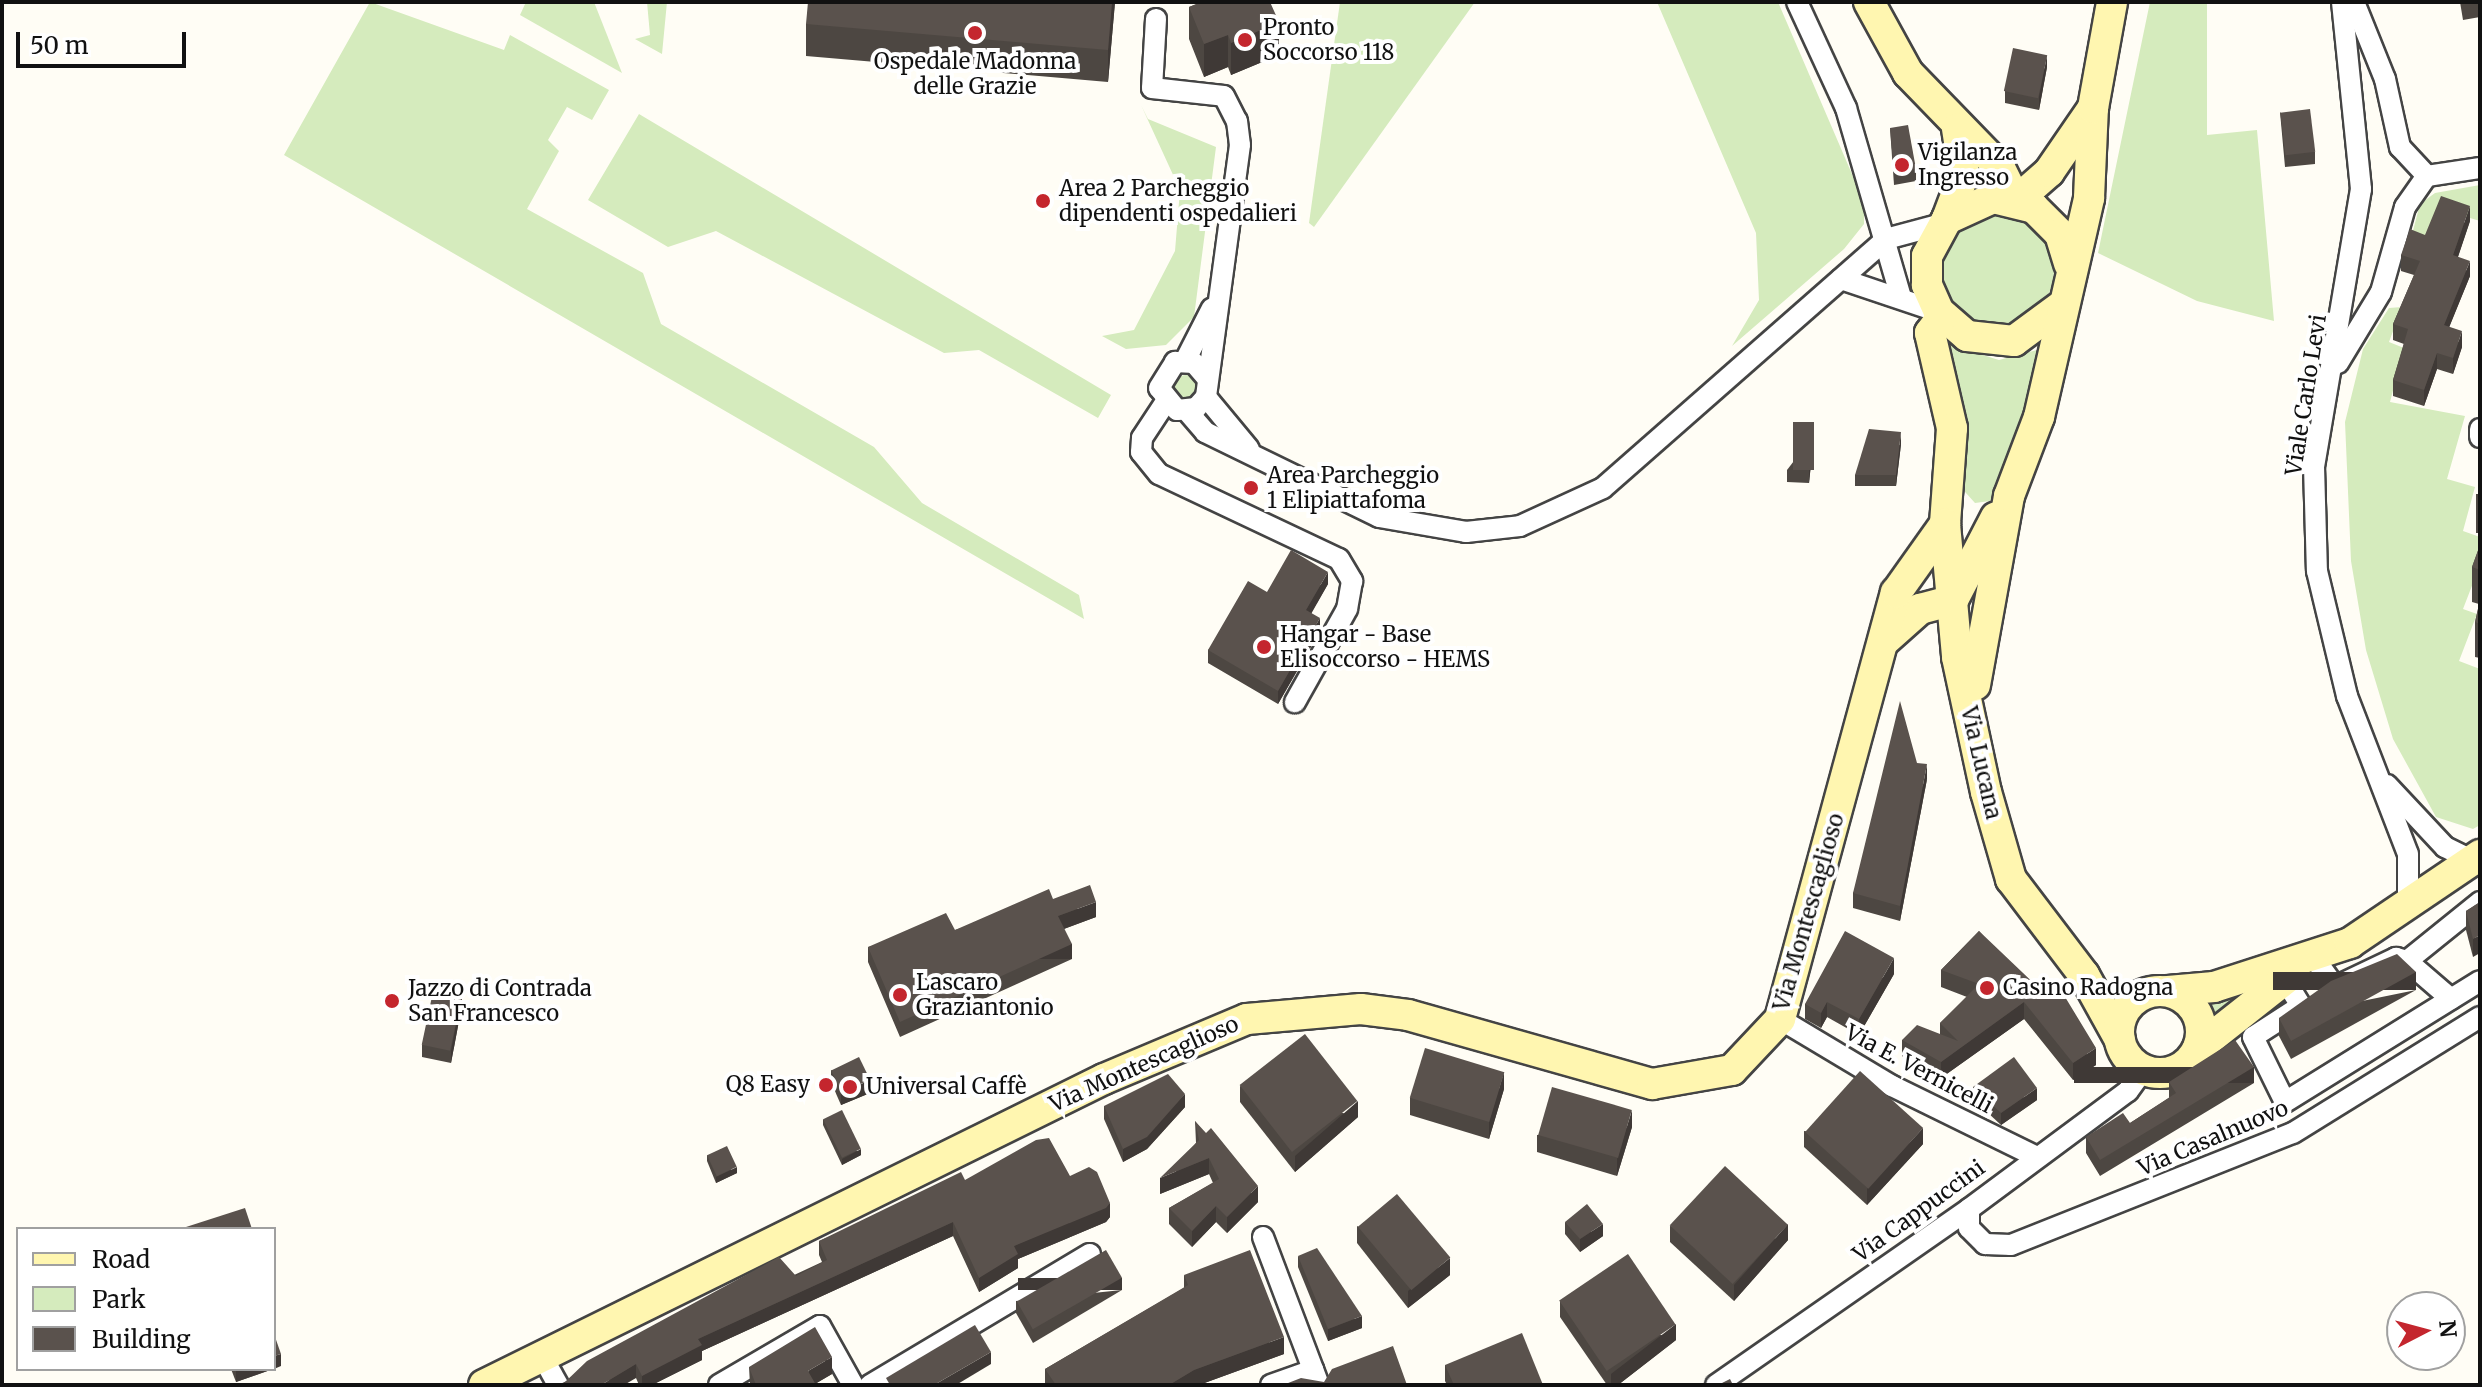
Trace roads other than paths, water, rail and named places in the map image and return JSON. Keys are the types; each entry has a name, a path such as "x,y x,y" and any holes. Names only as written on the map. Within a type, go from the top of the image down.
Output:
{"main road":[{"path":"1869,2 1908,73 1957,129 2000,168 2016,201 2060,234 2069,264"},
{"path":"1882,644 1920,609 1953,600 2009,496 2039,417 2069,264 2089,198 2093,108 2112,2"},
{"path":"1945,221 1970,203 2016,201 2049,172 2093,108"},
{"path":"1957,129 1964,174 1927,256 1927,285 1940,314 1967,336 1996,343 2032,334 2060,307"},
{"name":"Via Lucana","path":"1940,314 1930,333 1952,428 1945,524 1953,600 1974,735 2011,879 2084,975 2120,1040"},
{"path":"1974,735 1976,653 2009,496"},
{"name":"Via Montescaglioso","path":"484,1385 1104,1079 1247,1019 1361,1009 1408,1015 1652,1084 1688,1084 1732,1070 1780,1019 1896,593 1945,524"},
{"path":"2160,991 2126,1009 2120,1040 2144,1069 2169,1073 2314,958 2408,905 2476,858"},
{"path":"2084,975 2125,991 2160,991 2214,987 2314,958"},
{"path":"2160,991 2194,1008 2198,1048"}],"street":[{"path":"1797,2 1846,108 1901,297"},
{"name":"Viale Carlo Levi","path":"2342,2 2361,189 2314,466 2317,571 2347,696 2387,785 2408,854 2408,905"},
{"path":"2354,2 2385,79 2400,147 2427,176"},
{"path":"1156,19 1152,88 1224,96 1237,121 1223,274 1207,388 1176,408 1141,452 1159,474 1339,559 1352,581 1347,609 1295,702"},
{"path":"2330,376 2381,292 2405,207 2427,176 2480,168"},
{"path":"1223,274 1202,338 1185,361 1161,375 1176,408 1205,432 1379,517 1466,532 1520,526 1603,488 1886,239 1945,221"},
{"path":"1841,279 1901,297 1940,314"},
{"path":"1185,361 1257,457"},
{"path":"2480,429 2480,437"},
{"name":"Viale Carlo Levi","path":"2387,785 2445,847 2476,858"},
{"path":"2407,961 2480,902"},
{"path":"2314,958 2335,987 2396,958 2407,961 2451,999"},
{"path":"2293,993 2301,1006 2253,1037 2285,1102 2480,981"},
{"name":"Via Casalnuovo","path":"1969,1209 1969,1228 1985,1244 2011,1245 2293,1133 2480,1017"},
{"name":"Via E. Vernicelli","path":"1780,1019 1892,1086 2037,1157"},
{"name":"Via Cappuccini","path":"1716,1385 1969,1209 2128,1091 2144,1069"},
{"path":"1263,1237 1316,1378 1271,1385"},
{"path":"870,1385 1090,1254"},
{"path":"719,1385 820,1326 853,1385"},
{"path":"542,1356 558,1385"}],"place":[{"name":"Ospedale Madonna delle Grazie","path":"975,33"},
{"name":"Pronto Soccorso 118","path":"1245,40"},
{"name":"Vigilanza Ingresso","path":"1902,165"},
{"name":"Area 2 Parcheggio dipendenti ospedalieri","path":"1043,201"},
{"name":"Area Parcheggio 1 Elipiattafoma","path":"1251,488"},
{"name":"Hangar - Base Elisoccorso - HEMS","path":"1264,647"},
{"name":"Casino Radogna","path":"1987,988"},
{"name":"Lascaro Graziantonio","path":"900,995"},
{"name":"Jazzo di Contrada San Francesco","path":"392,1001"},
{"name":"Q8 Easy","path":"826,1085"},
{"name":"Universal Caffè","path":"850,1087"}]}
